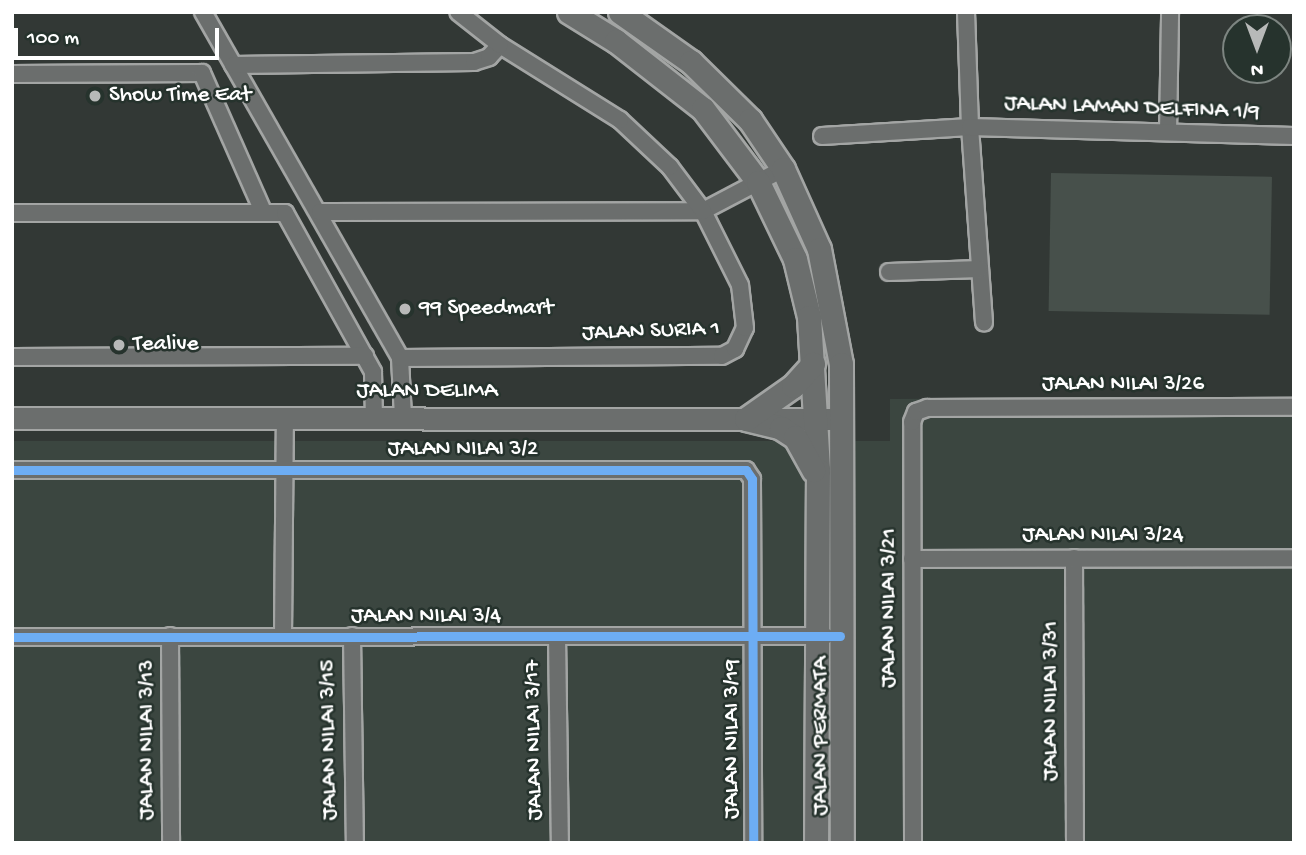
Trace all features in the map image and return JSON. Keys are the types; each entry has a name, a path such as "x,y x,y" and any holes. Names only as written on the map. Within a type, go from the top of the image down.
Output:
{"main road":[{"name":"JALAN PERMATA","path":"569,12 616,41 703,109 758,182 795,259 809,317 816,419 816,843"},
{"name":"JALAN PERMATA","path":"620,12 723,91 783,169 819,249 834,310 842,419 842,843"},
{"path":"746,419 793,386 813,364"},
{"path":"746,419 781,428 795,437 817,479"}],"street":[{"path":"204,12 320,212 400,358 403,418"},
{"path":"458,12 500,45 620,120 670,167 703,211"},
{"path":"967,12 970,127 984,323"},
{"path":"1168,132 1170,12"},
{"path":"233,65 474,62 489,57 500,45"},
{"path":"12,74 202,73 263,211"},
{"name":"JALAN LAMAN DELFINA 1/9","path":"822,136 970,127 1294,136"},
{"path":"320,212 703,211 783,169"},
{"path":"12,213 282,211 288,216 374,374 374,419"},
{"name":"JALAN SURIA 1","path":"400,358 722,356 735,349 746,328 740,285 703,211"},
{"path":"889,272 980,269"},
{"path":"12,357 365,356"},
{"name":"JALAN NILAI 3/26","path":"953,408 1294,407"},
{"name":"JALAN NILAI 3/21","path":"913,843 913,416 921,409 953,408"},
{"name":"JALAN DELIMA","path":"12,418 842,419"},
{"path":"283,636 285,418"},
{"name":"JALAN NILAI 3/2","path":"12,470 746,470 752,479 752,636"},
{"name":"JALAN NILAI 3/31","path":"1074,558 1075,843"},
{"name":"JALAN NILAI 3/24","path":"912,559 1294,558"},
{"name":"JALAN NILAI 3/13","path":"170,636 171,843"},
{"name":"JALAN NILAI 3/15","path":"352,636 355,843"},
{"name":"JALAN NILAI 3/17","path":"557,636 559,843"},
{"name":"JALAN NILAI 3/19","path":"752,636 753,843"},
{"name":"JALAN NILAI 3/4","path":"12,637 840,636"}],"shaded area":[{"path":"1051,173 1272,177 1270,315 1049,311"},
{"path":"1294,397 1294,843 12,843 12,441 890,441 890,399"}],"cycle path":[{"path":"12,470 746,470 752,479 753,843"},
{"path":"12,637 840,636"}],"place":[{"name":"Show Time Eat","path":"95,96"},
{"name":"99 Speedmart","path":"405,309"},
{"name":"Tealive","path":"119,345"}]}
